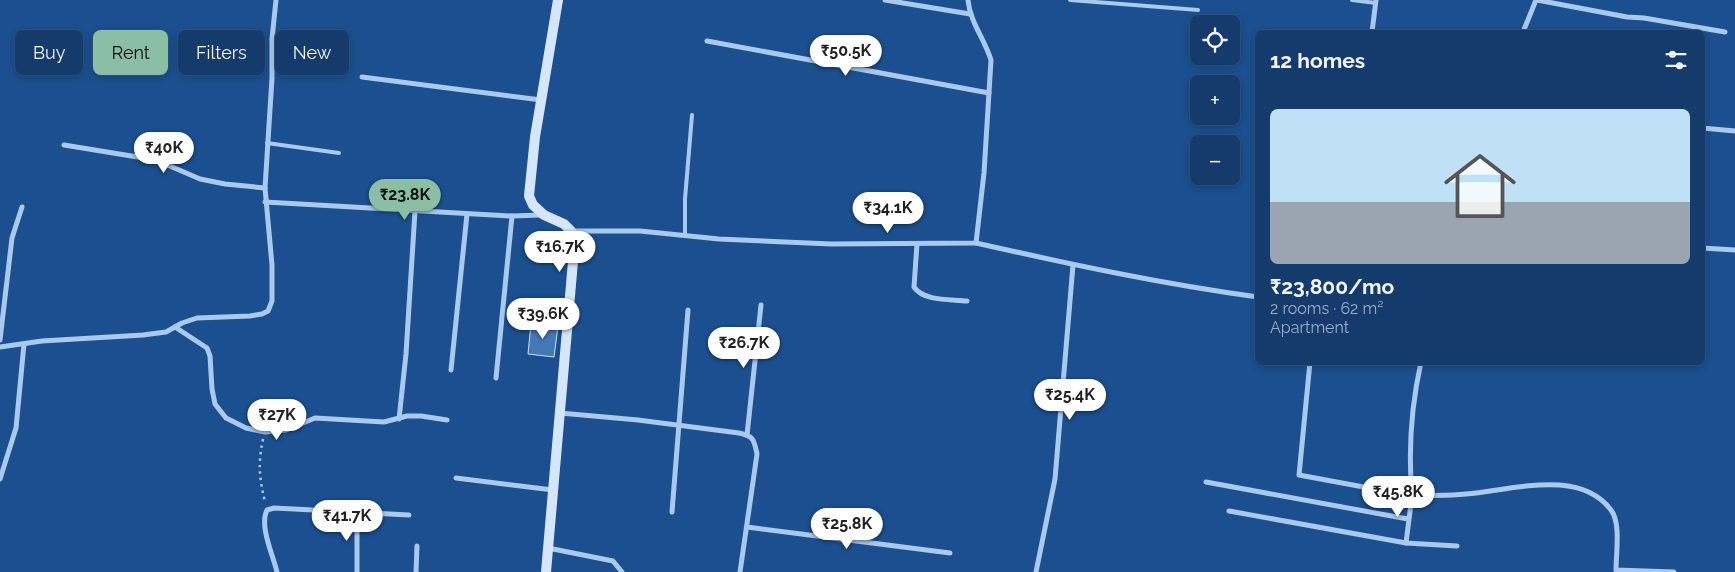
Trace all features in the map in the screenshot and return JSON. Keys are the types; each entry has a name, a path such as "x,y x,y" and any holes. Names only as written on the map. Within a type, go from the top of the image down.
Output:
{"main road":[{"path":"546,572 574,250 571,231 564,224 544,215 533,205 529,196 535,137 558,0"}],"street":[{"path":"0,346 166,332 197,318 250,316 268,311 272,301 272,266 265,188 272,78 272,38 276,0"},
{"path":"886,0 970,14"},
{"path":"968,0 970,14 987,47 991,60 984,173 976,243"},
{"path":"1524,30 1536,0 1627,17 1644,18 1725,32"},
{"path":"1372,30 1376,2"},
{"path":"707,41 989,93"},
{"path":"362,76 541,100"},
{"path":"1705,128 1735,131"},
{"path":"64,145 156,160 200,178 225,184 265,188"},
{"path":"265,202 467,214 544,215"},
{"path":"0,340 12,238 22,207"},
{"path":"399,419 406,354 415,211"},
{"path":"451,370 467,214"},
{"path":"496,378 512,216"},
{"path":"571,231 640,231 719,239 831,244 976,243 1074,265 1207,290 1255,297"},
{"path":"917,244 914,287 918,293 932,297 968,301"},
{"path":"1705,248 1735,250"},
{"path":"1036,572 1055,479 1074,265"},
{"path":"747,435 761,305"},
{"path":"672,512 688,310"},
{"path":"175,327 207,348 210,356 215,404 226,418 246,428 265,432 286,430 315,418 384,422 407,416 421,416 447,420"},
{"path":"0,479 16,428 24,344"},
{"path":"1310,365 1299,475 1412,496 1466,494 1554,484 1580,489 1596,496 1611,510 1617,526 1615,571 1674,572"},
{"path":"1406,543 1412,496 1410,470 1412,411 1420,365"},
{"path":"560,413 678,425 747,435 754,441 757,454 740,572"},
{"path":"456,478 553,490"},
{"path":"1206,482 1408,519"},
{"path":"277,572 264,525 264,516 267,510 274,508 409,515"},
{"path":"1228,511 1406,543 1457,546"},
{"path":"357,512 357,572"},
{"path":"747,527 950,552"},
{"path":"416,572 417,546"},
{"path":"548,548 613,561 622,572"}],"lane":[{"path":"1070,0 1198,10"},
{"path":"1352,0 1376,2"},
{"path":"685,236 685,199 692,115"},
{"path":"268,143 339,152"}],"path":[{"path":"265,432 259,458 260,476 267,510"}],"building":[{"path":"531,323 558,326 554,357 528,354"}]}
